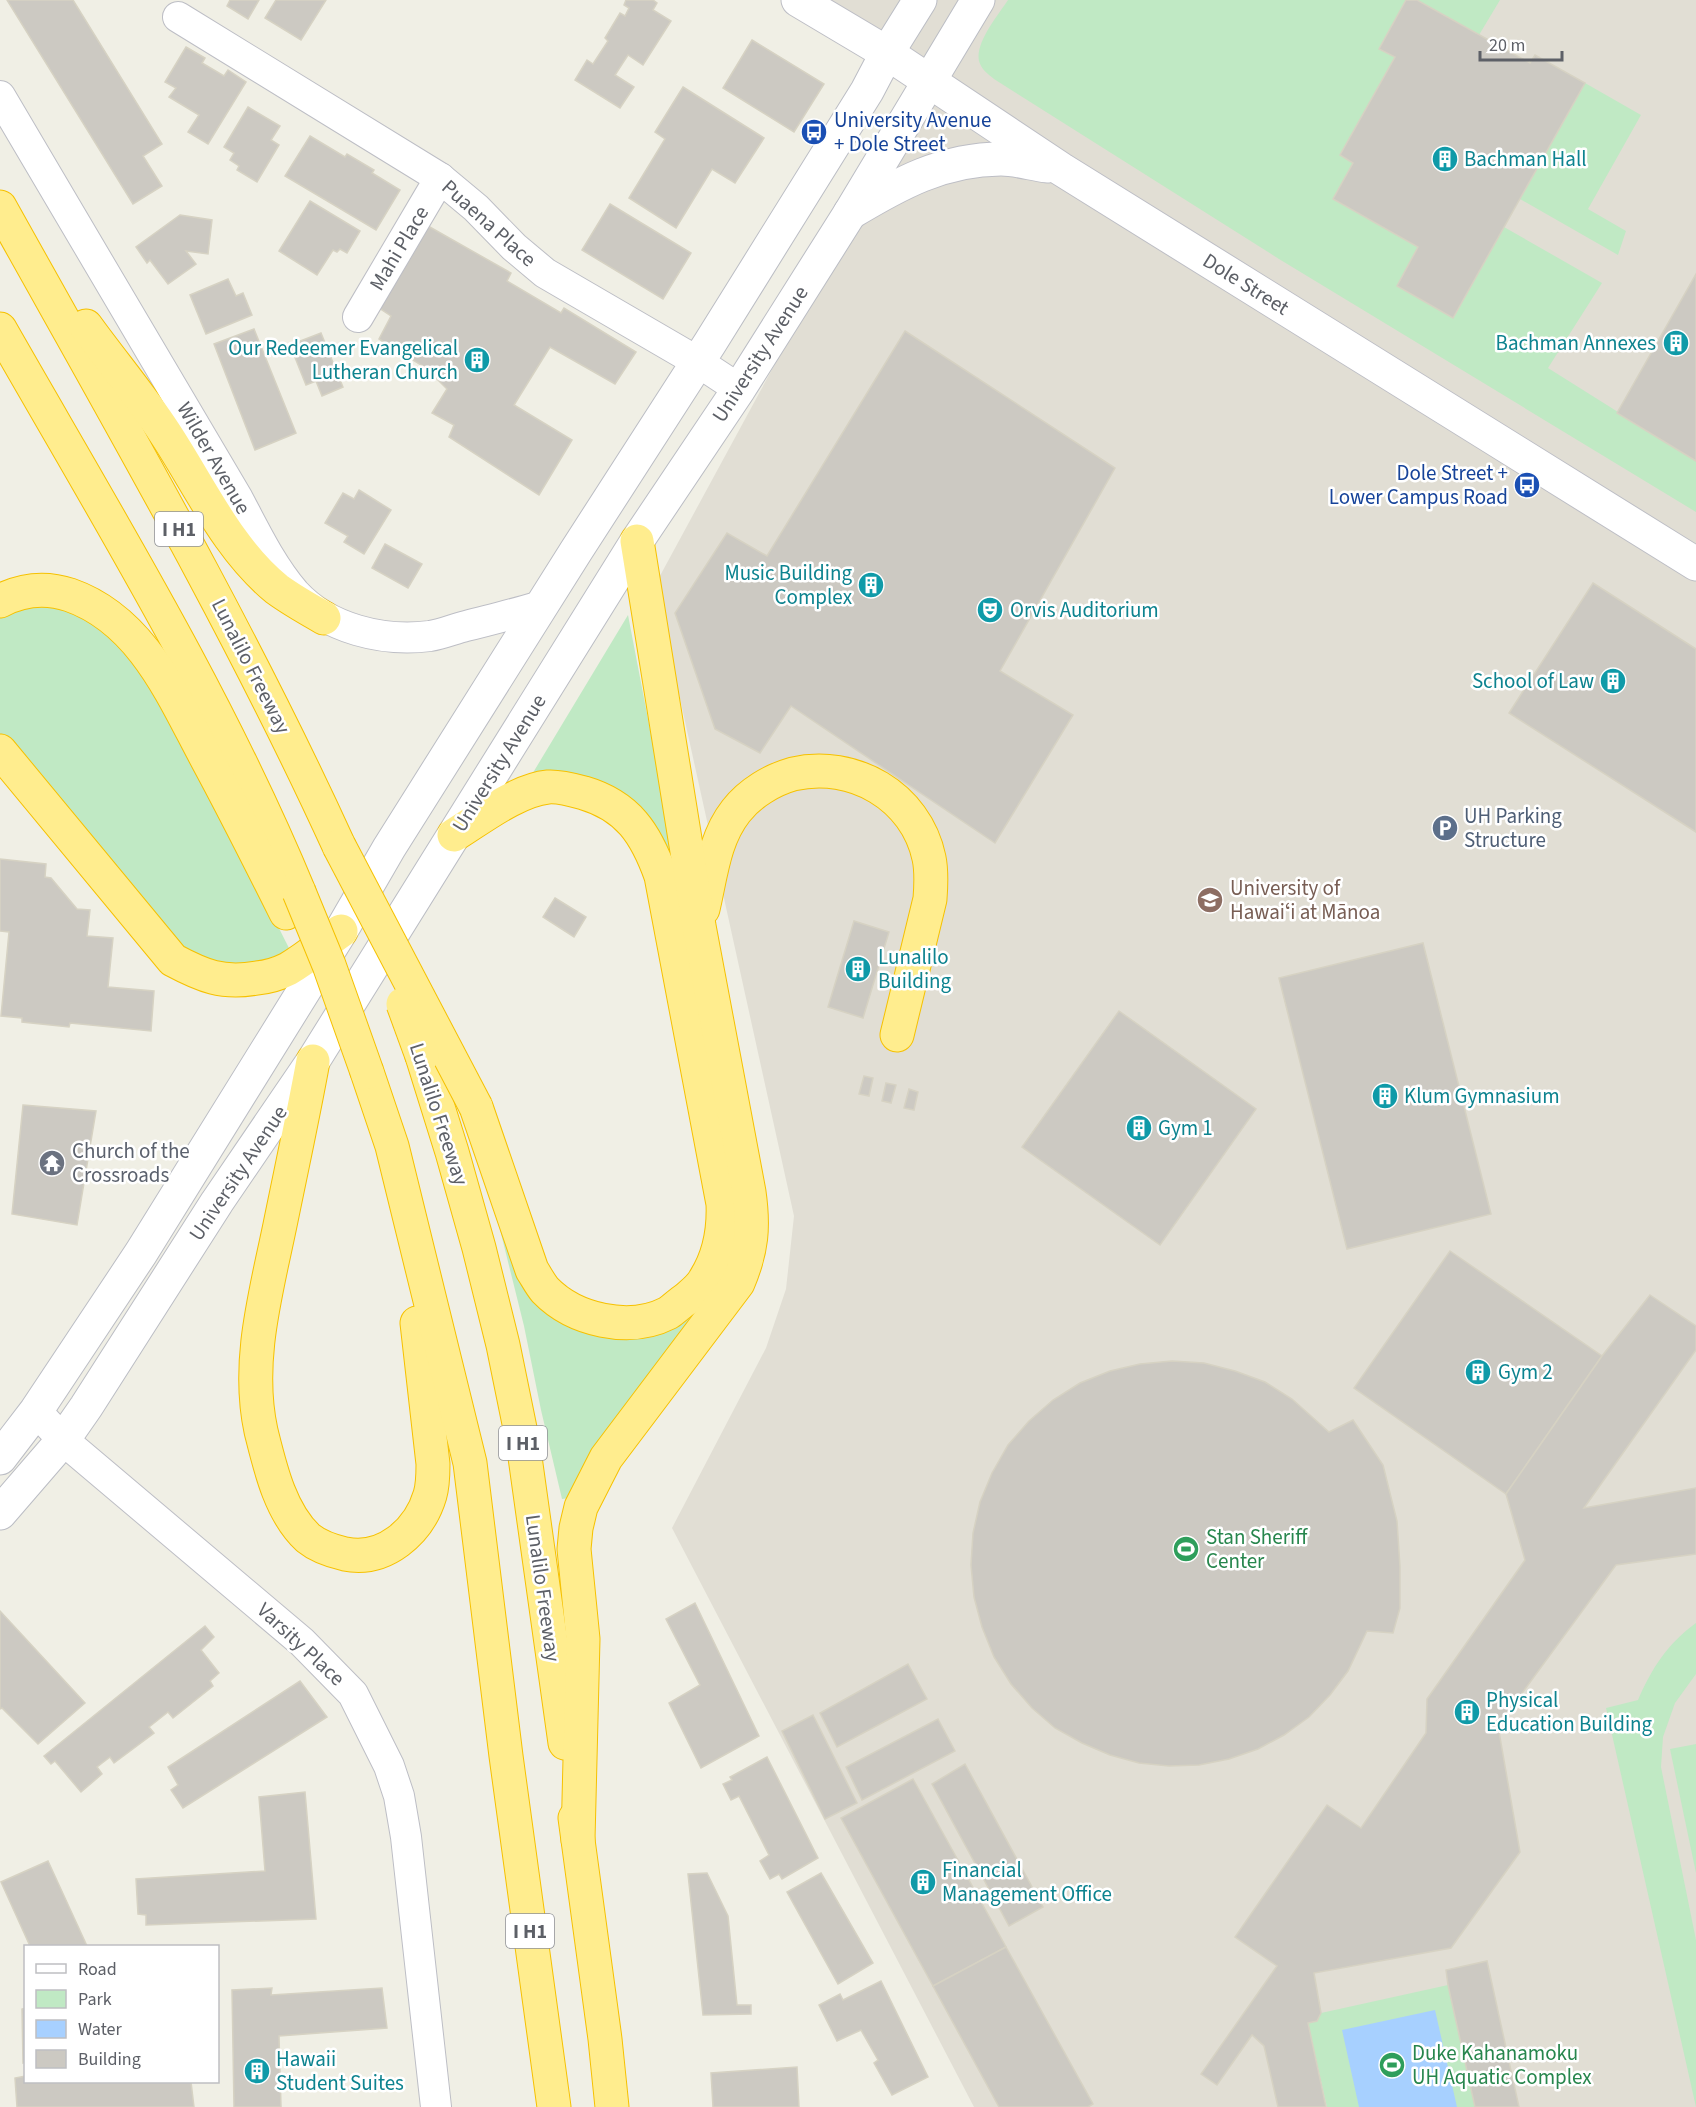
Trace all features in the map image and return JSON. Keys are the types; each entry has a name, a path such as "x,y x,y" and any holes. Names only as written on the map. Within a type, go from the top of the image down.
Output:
{"highway":[{"path":"3,213 164,432 210,508 257,570 277,589 324,618"},
{"name":"Lunalilo Freeway","path":"3,213 210,585 259,679 339,846 387,962 422,1056 479,1248 503,1345 523,1443 612,2107"},
{"name":"I H1","path":"0,329 168,623 252,787 293,903 328,964 392,1146 470,1463 507,1768 554,2107"},
{"path":"578,1840 583,1639 574,1549 581,1507 606,1458 738,1283 747,1263 753,1219 699,926 637,541"},
{"path":"0,601 30,591 47,590 65,594 81,599 110,615 135,638 167,685 251,841 293,903"},
{"path":"0,751 173,960 197,973 224,981 272,976 288,969 341,931"},
{"path":"699,926 718,843 726,825 738,808 752,795 769,783 806,771 846,773 866,780 884,790 913,820 923,838 929,858 930,899 897,1035"},
{"path":"339,846 476,1107 532,1270 544,1289 563,1304 600,1321 636,1322 668,1312 694,1292 705,1280 721,1239 724,1222 723,1204 661,876 645,838 630,819 615,806 573,790 548,787 517,796 454,835"},
{"path":"313,1061 259,1326 256,1355 257,1394 261,1430 283,1503 300,1529 316,1543 335,1552 351,1555 381,1552 405,1536 424,1510 433,1481 419,1334 392,1146"}],"main road":[{"name":"Dole Street","path":"798,0 887,53 1061,169 1696,564"},
{"name":"University Avenue","path":"0,1458 36,1411 141,1254 341,931 389,848 698,362 867,91 887,53 920,0"},
{"name":"University Avenue","path":"0,1513 63,1440 100,1388 217,1202 313,1061 637,541 739,388 850,213 978,0"},
{"path":"850,213 889,189 929,171 962,162 1002,159 1061,169"}],"street":[{"name":"Puaena Place","path":"178,17 440,178 476,208 514,247 545,273 739,388"},
{"name":"Wilder Avenue","path":"0,96 238,498 274,564 296,594 324,618 377,635 406,637 432,636 542,606"},
{"name":"Mahi Place","path":"358,317 440,178"},
{"name":"Varsity Place","path":"36,1411 63,1440 302,1642 353,1694 389,1766 399,1796 406,1837 436,2107"}],"shaded area":[{"name":"University of Hawaiʻi at Mānoa","path":"798,0 1696,0 1696,2107 974,2107 672,1528 766,1348 786,1289 794,1216 655,585 928,82"}],"green space":[{"path":"1008,0 1406,0 1379,48 1395,57 1340,155 1353,163 1418,247 1397,286 1454,317 1504,227 1602,283 1548,368 1696,461 1696,512 1279,259 994,79 981,66 980,46 988,29"},
{"path":"1417,0 1500,0 1479,35"},
{"path":"1585,83 1641,115 1588,209 1626,231 1618,255 1520,199"},
{"path":"37,602 92,617 142,670 244,859 297,964 219,991 0,741 0,616"},
{"path":"628,615 737,1182 741,1227 729,1269 710,1297 646,1377 580,1471 569,1498 562,1499 524,1326 480,1149 526,1285 545,1305 560,1316 590,1330 615,1333 650,1330 679,1315 709,1292 724,1268 734,1233 734,1205 666,860 653,830 632,804 596,784 564,775 531,776"},
{"path":"1696,1623 1696,1674 1675,1703 1663,1737 1661,1767 1696,1940 1696,2107 1606,1708 1638,1700 1661,1657"},
{"path":"1696,1744 1696,1873 1670,1749"},
{"name":"Duke Kahanamoku UH Aquatic Complex","path":"1448,1985 1475,2107 1327,2107 1308,2023 1317,2021 1321,2013"}],"water":[{"path":"1435,2010 1457,2107 1359,2107 1342,2030"}],"building":[{"path":"7,0 73,0 162,144 143,156 162,186 133,204"},
{"path":"230,0 259,0 248,19 227,6"},
{"path":"276,0 326,0 301,40 265,18"},
{"path":"626,0 653,0 657,3 653,10 671,21 643,65 628,55 615,75 634,87 620,108 575,80 587,60 593,64 608,41 605,38 620,13 625,16 629,8 624,5"},
{"name":"Bachman Hall","path":"1406,0 1417,0 1530,63 1535,55 1585,83 1453,318 1397,286 1418,247 1333,199 1353,163 1340,155 1395,57 1379,49"},
{"path":"752,40 824,84 794,132 723,88"},
{"path":"186,47 205,58 202,63 224,76 228,70 246,82 208,144 188,132 199,115 169,97 176,88 165,82"},
{"path":"683,87 764,138 735,183 712,169 676,228 629,198 665,139 655,132"},
{"path":"248,107 280,126 271,140 279,145 257,182 237,170 239,166 230,160 234,153 224,147"},
{"path":"310,136 345,157 347,154 374,170 372,173 400,190 376,230 285,176"},
{"path":"310,201 360,231 347,253 340,249 337,252 333,250 317,275 279,251"},
{"path":"610,204 691,253 663,299 582,250"},
{"path":"180,215 212,220 208,254 186,251 196,264 168,284 150,260 147,263 136,247"},
{"name":"Our Redeemer Evangelical Lutheran Church","path":"428,226 511,273 507,281 561,313 564,308 636,352 615,384 550,347 514,405 572,440 539,495 449,437 454,425 432,413 447,389 426,368 379,339 391,316 379,308"},
{"name":"Bachman Annexes","path":"1696,274 1696,461 1617,413"},
{"path":"228,279 236,296 243,293 252,315 206,334 190,295"},
{"path":"254,329 296,433 255,450 214,344"},
{"name":"Music Building Complex","path":"905,331 1115,468 1000,671 1073,715 995,843 791,706 760,753 715,729 675,613 727,533 767,556"},
{"path":"321,333 343,387 322,396 316,381 306,385 290,345"},
{"path":"359,490 391,510 364,554 344,542 348,536 325,523 343,493 354,499"},
{"path":"385,544 422,564 408,588 372,568"},
{"name":"School of Law","path":"1593,583 1696,649 1696,832 1509,713"},
{"path":"0,859 46,864 45,877 51,878 77,909 90,910 87,936 113,938 108,987 154,991 151,1031 70,1023 69,1027 22,1022 22,1018 1,1016 9,932 0,931"},
{"path":"555,898 586,917 574,937 543,917"},
{"name":"Lunalilo Building","path":"854,921 889,932 863,1018 828,1007"},
{"name":"Klum Gymnasium","path":"1423,943 1491,1214 1347,1249 1279,978"},
{"name":"Gym 1","path":"1119,1011 1256,1109 1160,1245 1022,1147"},
{"path":"864,1076 873,1078 869,1096 859,1094"},
{"path":"886,1083 896,1085 891,1103 882,1101"},
{"path":"909,1089 918,1092 914,1110 904,1108"},
{"name":"Church of the Crossroads","path":"23,1105 96,1111 77,1225 12,1214"},
{"name":"Gym 2","path":"1450,1251 1602,1356 1506,1494 1354,1388"},
{"name":"Physical Education Building","path":"1650,1295 1696,1326 1696,1350 1584,1508 1696,1488 1696,1554 1616,1565 1498,1726 1520,1852 1451,1948 1314,1973 1321,2013 1317,2021 1308,2023 1326,2107 1278,2107 1264,2046 1252,2035 1217,2085 1201,2074 1277,1966 1235,1937 1327,1805 1361,1828 1426,1733 1427,1699 1525,1560 1506,1494 1602,1356"},
{"name":"Stan Sheriff Center","path":"1172,1361 1204,1363 1265,1382 1292,1399 1329,1432 1353,1420 1383,1465 1397,1521 1400,1608 1393,1633 1367,1631 1348,1671 1330,1695 1309,1717 1284,1735 1258,1749 1229,1759 1199,1765 1169,1766 1139,1763 1110,1755 1055,1728 1032,1708 1011,1684 994,1657 982,1627 974,1597 971,1565 973,1533 980,1502 992,1473 1008,1445 1029,1421 1053,1400 1080,1383 1110,1371 1140,1364"},
{"path":"695,1603 759,1736 701,1768 669,1703 700,1685 666,1619"},
{"path":"0,1611 85,1703 38,1744 2,1708 0,1709"},
{"path":"205,1626 214,1637 201,1650 219,1673 210,1681 213,1686 173,1718 168,1712 149,1727 154,1733 114,1763 110,1757 97,1767 102,1774 81,1792 55,1761 51,1764 44,1756"},
{"path":"908,1664 927,1699 837,1747 820,1713"},
{"path":"300,1681 327,1717 183,1808 171,1790 178,1785 168,1767"},
{"path":"813,1715 857,1803 825,1819 782,1731"},
{"path":"938,1719 955,1751 862,1800 846,1767"},
{"path":"767,1757 818,1858 782,1879 779,1874 770,1879 760,1861 769,1855 739,1796 731,1800 723,1784 732,1780 730,1777"},
{"path":"965,1764 1043,1907 1009,1926 932,1784"},
{"name":"Financial Management Office","path":"913,1779 1006,1947 933,1986 841,1818"},
{"path":"305,1792 316,1919 146,1925 146,1915 138,1914 136,1879 265,1871 259,1797"},
{"path":"48,1861 87,1945 30,1945 1,1882"},
{"path":"707,1873 728,1916 737,2005 751,2005 751,2014 703,2015 688,1874"},
{"path":"821,1873 873,1963 838,1984 787,1892"},
{"path":"1006,1947 1093,2104 1088,2107 999,2107 933,1986"},
{"name":"Duke Kahanamoku UH Aquatic Complex","path":"1487,1961 1519,2107 1475,2107 1448,1985 1446,1970"},
{"path":"881,1981 928,2077 892,2095 874,2063 878,2060 861,2030 837,2041 819,2005 840,1994 843,2000"},
{"name":"Hawaii Student Suites","path":"272,1988 271,1995 382,1988 387,2028 279,2036 281,2107 234,2107 232,1990"},
{"path":"24,2008 23,2063 22,2009"},
{"path":"797,2067 799,2107 713,2107 711,2073"},
{"path":"24,2076 24,2083 191,2083 194,2107 17,2107 15,2078"}],"place":[{"name":"University Avenue + Dole Street","path":"814,132"},
{"name":"Bachman Hall","path":"1445,159"},
{"name":"Bachman Annexes","path":"1676,343"},
{"name":"Our Redeemer Evangelical Lutheran Church","path":"477,360"},
{"name":"Dole Street + Lower Campus Road","path":"1527,485"},
{"name":"Music Building Complex","path":"871,585"},
{"name":"Orvis Auditorium","path":"990,610"},
{"name":"School of Law","path":"1613,681"},
{"name":"UH Parking Structure","path":"1445,828"},
{"name":"University of Hawaiʻi at Mānoa","path":"1210,900"},
{"name":"Lunalilo Building","path":"858,969"},
{"name":"Klum Gymnasium","path":"1385,1096"},
{"name":"Gym 1","path":"1139,1128"},
{"name":"Church of the Crossroads","path":"52,1163"},
{"name":"Gym 2","path":"1478,1372"},
{"name":"Stan Sheriff Center","path":"1186,1549"},
{"name":"Physical Education Building","path":"1467,1712"},
{"name":"Financial Management Office","path":"923,1882"},
{"name":"Duke Kahanamoku UH Aquatic Complex","path":"1392,2065"},
{"name":"Hawaii Student Suites","path":"257,2071"}]}
